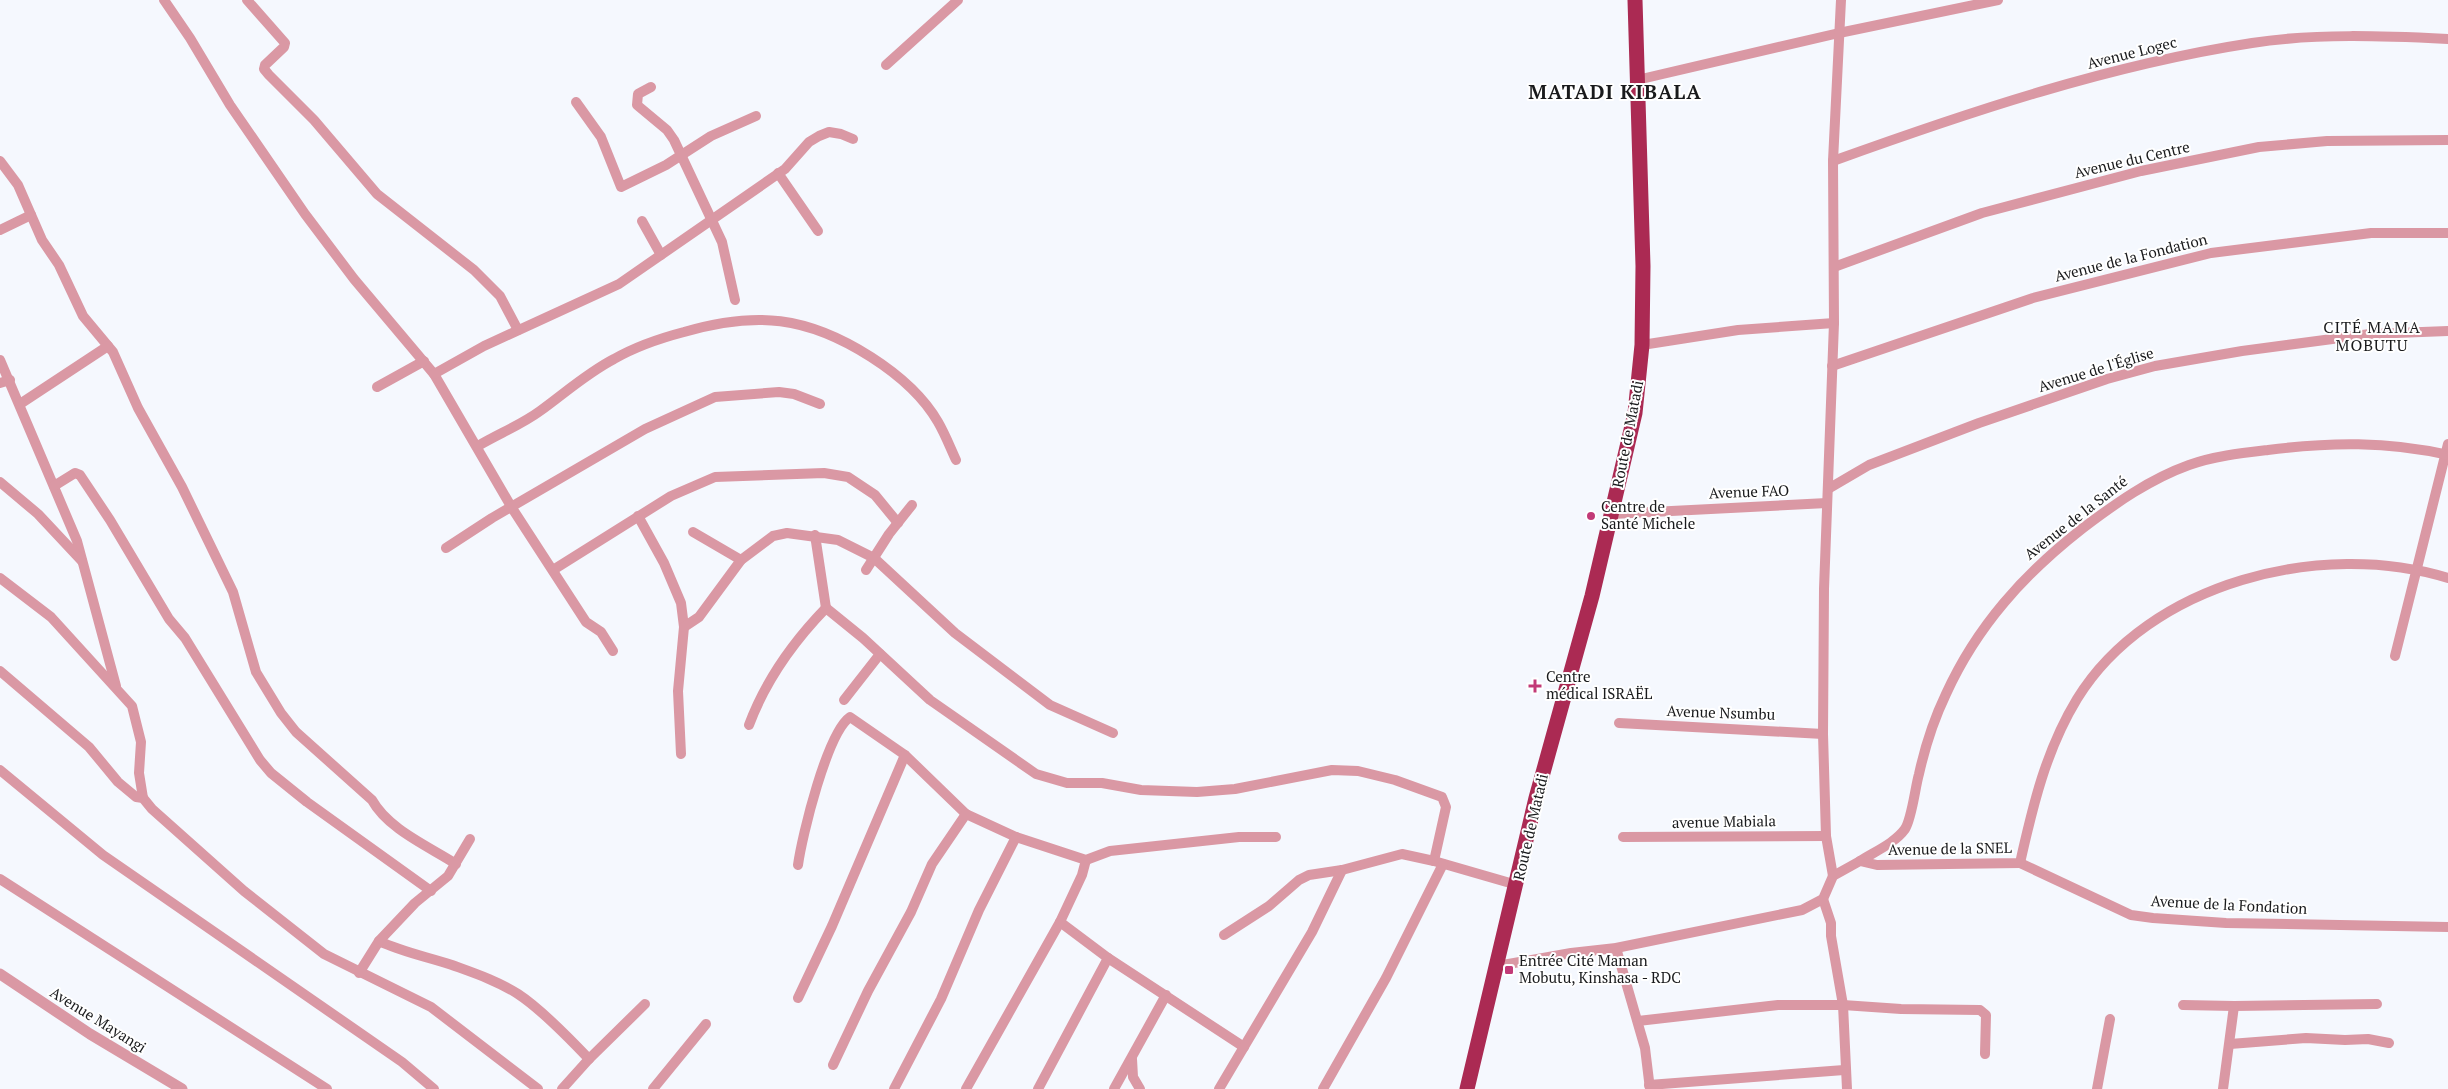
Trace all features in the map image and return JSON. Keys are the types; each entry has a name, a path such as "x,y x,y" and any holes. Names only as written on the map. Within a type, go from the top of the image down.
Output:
{"highway":[{"name":"Route de Matadi","path":"1467,1089 1517,885 1536,798 1592,596 1635,413 1642,345 1643,266 1635,0"}],"street":[{"path":"164,0 190,38 230,105 299,206 354,279 434,374 478,446 512,508 586,622 601,632 613,651"},
{"path":"247,0 285,43 284,47 265,65 266,71 314,120 377,194 474,270 500,296 518,330"},
{"path":"886,65 958,0"},
{"path":"1497,966 1571,953 1616,948 1802,910 1823,899 1833,876 1826,836 1823,734 1824,589 1834,323 1834,160 1841,0"},
{"path":"1637,80 1839,33 1998,0"},
{"name":"Avenue Logec","path":"1834,160 1929,127 2149,62 2253,42 2328,37 2448,39"},
{"path":"651,88 638,94 637,105 667,130 713,220 722,242 735,300"},
{"path":"576,102 601,137 621,187 711,136 756,116"},
{"path":"434,374 484,346 612,288 713,220 778,173 791,163 809,142 819,136 830,132 841,134 853,140"},
{"name":"Avenue du Centre","path":"1834,267 1982,213 2141,171 2259,147 2327,141 2448,140"},
{"path":"0,161 18,185 42,240 59,265 83,316 108,346 138,408 182,486 233,592 256,672 281,713 296,732 372,800 379,813 390,823 456,864"},
{"path":"778,173 818,231"},
{"path":"0,230 32,215"},
{"path":"642,221 661,255"},
{"name":"Avenue de la Fondation","path":"1832,366 2033,298 2212,253 2372,234 2448,233"},
{"path":"478,446 539,412 579,380 615,358 670,336 702,326 729,320 758,319 788,322 825,332 846,341 885,366 909,387 932,413 956,460"},
{"path":"1642,345 1738,330 1834,323"},
{"name":"Avenue de l'Église","path":"1828,489 1869,466 1979,423 2108,379 2155,366 2242,351 2370,334 2448,331"},
{"path":"20,404 108,346"},
{"path":"0,360 5,381 20,404 85,563 116,686"},
{"path":"377,387 424,361"},
{"path":"446,548 492,518 645,429 715,397 779,392 805,397 820,404"},
{"name":"Avenue de la Santé","path":"1860,861 1885,846 1906,827 1920,768 1934,722 1964,658 1987,622 2026,577 2107,510 2142,486 2167,474 2191,464 2240,453 2307,445 2354,443 2394,445 2447,452"},
{"path":"2395,656 2447,452"},
{"path":"54,486 75,473 80,475 115,528 168,619 185,638 247,742 271,773 307,802 431,891"},
{"path":"553,570 671,496 715,477 824,473 848,478 863,486 874,495 898,523"},
{"path":"0,482 38,514 85,563"},
{"name":"Avenue FAO","path":"1612,514 1827,503"},
{"path":"866,570 912,505"},
{"path":"638,516 668,571 681,603 684,627 678,691 681,754"},
{"path":"693,532 741,560"},
{"path":"684,627 699,617 741,560 773,536 787,533 815,535 838,540 874,558 937,617 992,663 1050,705 1114,733"},
{"path":"815,535 826,608 930,700 1036,774 1067,783 1102,783 1141,790 1197,792 1235,789 1307,774 1341,770 1358,771 1395,780 1442,797 1446,807 1439,862 1386,978 1322,1089"},
{"name":"Avenue de la SNEL","path":"1860,861 1886,865 2020,863 2043,770 2058,732 2078,698 2097,673 2138,634 2168,613 2198,596 2253,577 2307,566 2368,563 2417,568 2448,578"},
{"path":"0,578 51,617 116,686 132,706 136,715 141,742 139,773 143,798 152,810 289,928 324,954 431,1007 538,1089"},
{"path":"749,725 765,688 798,640 826,608"},
{"path":"844,700 880,654"},
{"path":"0,671 89,747 118,782 136,797 143,798"},
{"path":"798,866 808,819 833,742 840,727 848,718 852,717 905,755 966,814 1016,837 1086,860 1110,850 1239,837 1276,837"},
{"name":"Avenue Nsumbu","path":"1619,723 1823,734"},
{"path":"798,998 832,926 905,755"},
{"path":"0,770 103,855 402,1062 434,1089"},
{"path":"833,1065 911,912 932,864 966,814"},
{"name":"avenue Mabiala","path":"1622,837 1826,836"},
{"path":"894,1089 940,999 979,910 1016,837"},
{"path":"359,973 379,941 415,903 448,876 470,839"},
{"path":"1224,935 1286,894 1299,880 1309,874 1342,870 1402,854 1439,862 1517,885"},
{"path":"966,1089 1060,922 1082,875 1086,860"},
{"path":"1833,876 1860,861"},
{"name":"Avenue de la Fondation","path":"2020,863 2132,915 2226,924 2448,927"},
{"path":"1219,1089 1312,932 1342,870"},
{"path":"0,879 327,1089"},
{"path":"1823,899 1831,923 1831,936 1842,1005 1844,1070 1847,1089"},
{"path":"1060,922 1108,958 1244,1046"},
{"path":"379,941 393,948 418,954 482,976 519,995 570,1038 588,1059"},
{"path":"1616,948 1645,1048 1649,1087 1844,1070"},
{"path":"1038,1089 1108,958"},
{"name":"Avenue Mayangi","path":"0,974 90,1034 182,1089"},
{"path":"1114,1089 1166,995"},
{"path":"562,1089 588,1059 645,1004"},
{"path":"2183,1005 2377,1004"},
{"path":"1638,1021 1778,1005 1842,1005 1984,1012 1986,1015 1985,1054"},
{"path":"2223,1089 2234,1006"},
{"path":"2097,1089 2110,1019"},
{"path":"652,1089 706,1024"},
{"path":"2230,1044 2306,1038 2368,1039 2390,1043"},
{"path":"1133,1056 1133,1077 1140,1089"}],"place":[{"name":"Centre de Santé Michele","path":"1591,516"},
{"name":"Centre médical ISRAËL","path":"1535,686"},
{"name":"Entrée Cité Maman Mobutu, Kinshasa - RDC","path":"1509,970"}],"district":[{"name":"MATADI KIBALA","path":"1615,92"},
{"name":"CITÉ MAMA MOBUTU","path":"2372,336"}]}
